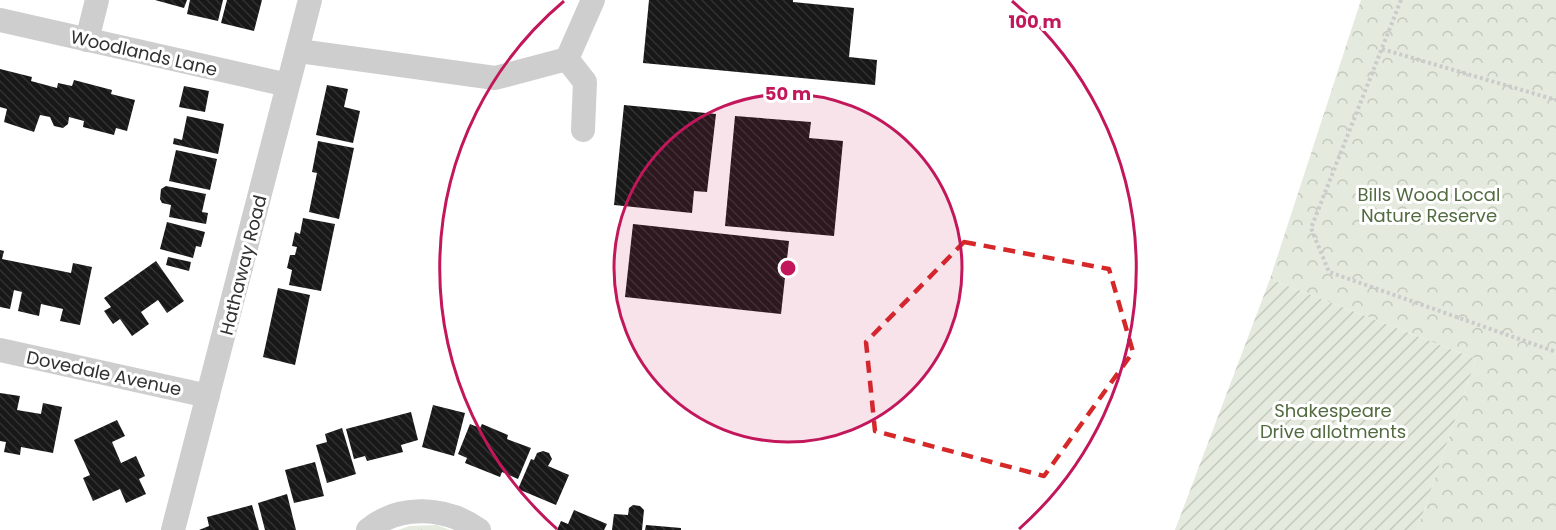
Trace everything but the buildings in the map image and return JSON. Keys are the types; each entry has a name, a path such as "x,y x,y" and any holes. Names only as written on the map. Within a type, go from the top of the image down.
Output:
{"street":[{"path":"87,40 97,0"},
{"name":"Hathaway Road","path":"173,530 310,0"},
{"path":"567,59 593,0"},
{"name":"Woodlands Lane","path":"0,20 288,85"},
{"path":"298,51 495,78 567,59"},
{"path":"567,59 585,82 583,130"},
{"name":"Dovedale Avenue","path":"0,350 208,396"},
{"path":"368,530 393,516 418,511 443,512 466,521 479,530"}],"path":[{"path":"1401,0 1311,228 1329,272 1556,352"},
{"path":"1382,49 1556,100"}],"highlighted area":[{"path":"964,242 1109,269 1133,352 1044,476 875,431 866,342"}],"green space":[{"name":"Bills Wood Local Nature Reserve","path":"1361,0 1556,0 1556,530 1417,530 1476,359 1270,279"},
{"name":"Shakespeare Drive allotments","path":"1270,279 1476,359 1417,530 1175,530"},
{"path":"437,525 450,530 398,530 410,526"}]}
